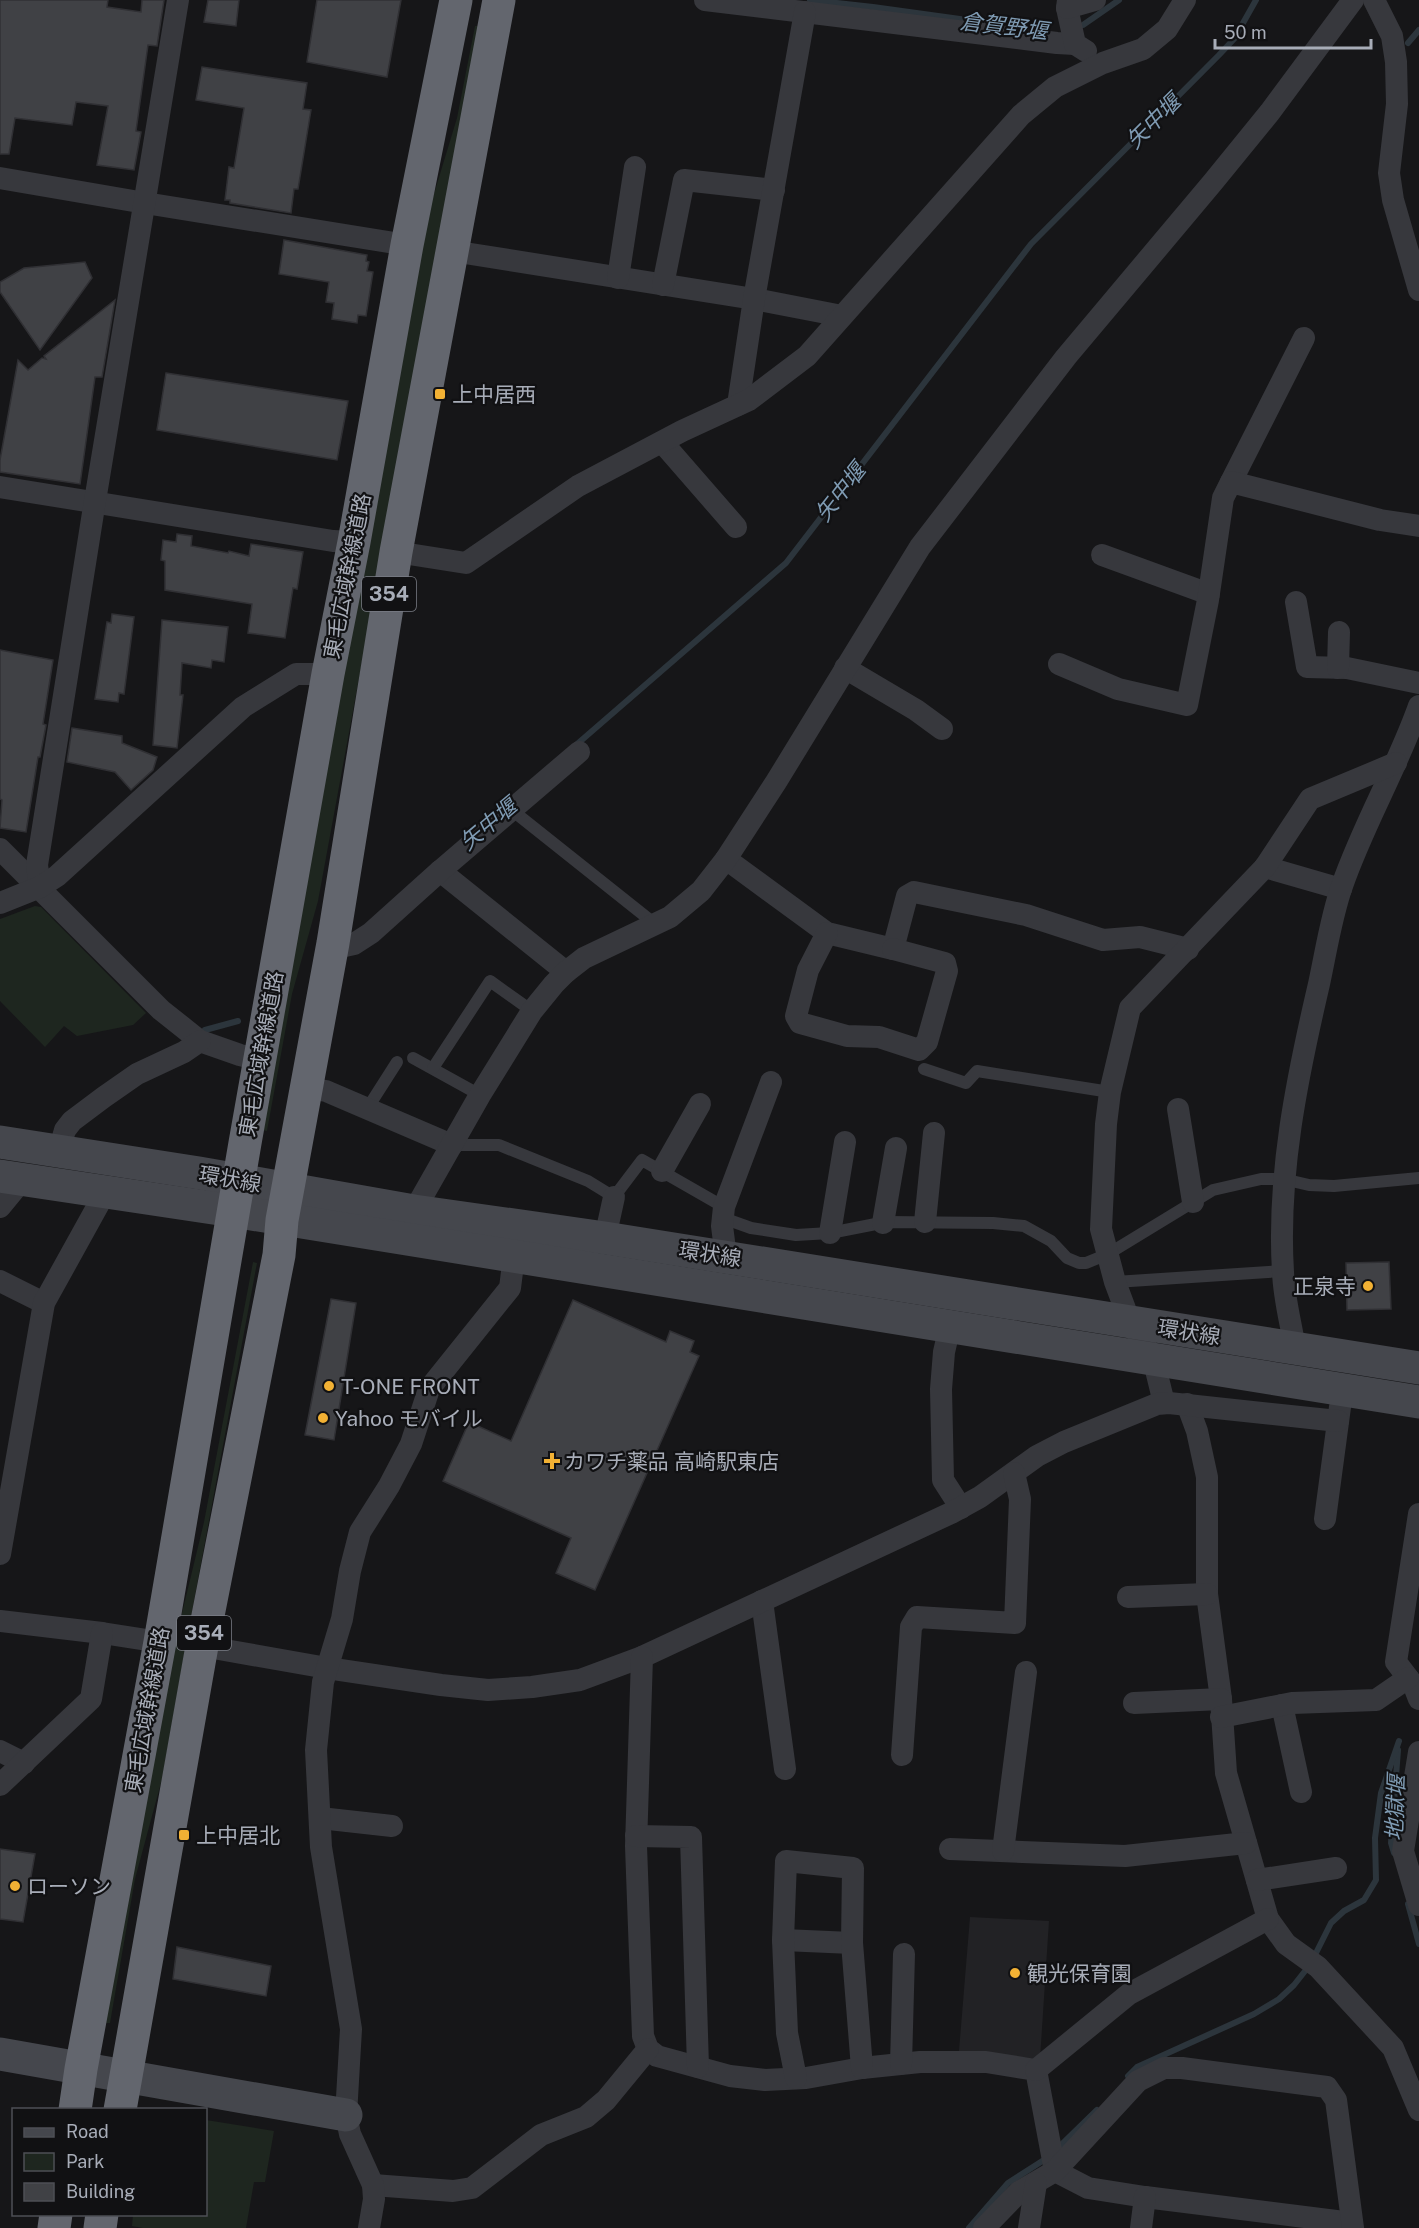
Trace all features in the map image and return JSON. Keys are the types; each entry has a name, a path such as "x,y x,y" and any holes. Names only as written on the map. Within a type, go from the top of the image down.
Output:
{"highway":[{"name":"東毛広域幹線道路","path":"75,2108 160,1642 328,674 407,245 456,0"},
{"name":"東毛広域幹線道路","path":"120,2108 202,1646 279,1255 285,1204 333,944 396,552 499,0"}],"street":[{"path":"40,887 37,865 178,0"},
{"path":"705,0 805,12 857,9 1057,43 1070,22 1095,0"},
{"path":"396,552 466,563 578,486 749,400 807,356 1021,116 1055,87 1103,63 1143,49 1167,29 1185,0"},
{"path":"414,1211 480,1095 532,1011 566,972 584,958 670,917 701,891 726,859 776,782 920,547 1066,357 1270,112 1353,0"},
{"path":"1374,0 1392,36 1408,87 1389,173 1393,200 1419,290"},
{"path":"738,405 754,299 805,12"},
{"path":"1070,22 1103,63"},
{"path":"618,278 635,166"},
{"path":"0,178 407,245"},
{"path":"663,285 684,180 774,190"},
{"path":"452,251 754,299 842,316"},
{"path":"1059,664 1118,689 1187,705 1209,594 1223,498 1304,338"},
{"path":"662,442 736,527"},
{"path":"1231,482 1380,520 1419,526"},
{"path":"0,487 333,541 354,542"},
{"path":"1102,555 1209,594"},
{"path":"1296,602 1306,667 1338,668 1419,683"},
{"path":"1338,668 1339,632"},
{"path":"845,668 916,710 942,729"},
{"path":"0,903 40,887 57,876 243,707 296,674 311,672 328,674"},
{"path":"1295,1349 1285,1300 1283,1179 1302,1054 1341,889 1359,841 1408,737 1419,706"},
{"path":"333,944 345,946 363,939 579,752"},
{"path":"1164,1403 1153,1358 1130,1322 1115,1282 1101,1229 1106,1124 1110,1092 1130,1008 1265,867 1310,799 1396,763"},
{"path":"0,849 160,1010 200,1041 260,1060"},
{"path":"726,859 828,933 945,963 947,972 927,1042 919,1050 879,1037 847,1036 800,1023 796,1016 808,970 828,933"},
{"path":"1265,867 1341,889"},
{"path":"440,871 566,972"},
{"path":"892,949 907,896 915,892 1026,915 1103,940 1140,937 1188,949"},
{"path":"58,1151 65,1130 72,1121 104,1096 137,1074 184,1052 200,1041"},
{"path":"726,1257 723,1212 771,1082"},
{"path":"307,1088 326,1091 452,1145"},
{"path":"662,1171 700,1104"},
{"path":"1178,1109 1193,1202"},
{"path":"925,1222 934,1133"},
{"name":"環状線","path":"0,1142 58,1151 236,1195 514,1256 1153,1358 1340,1406 1419,1402"},
{"path":"830,1233 845,1142"},
{"path":"883,1223 896,1148"},
{"path":"0,1207 11,1178"},
{"name":"環状線","path":"11,1178 106,1191 236,1195"},
{"path":"0,1554 11,1422 44,1303 106,1191"},
{"path":"605,1238 614,1197"},
{"name":"環状線","path":"285,1204 414,1211 605,1238 1419,1368"},
{"path":"369,2228 374,2199 373,2185 350,2134 346,2115 351,2029 321,1847 316,1750 323,1682 342,1619 350,1571 360,1532 389,1486 411,1444 429,1389 510,1288 514,1256"},
{"path":"0,1281 44,1303"},
{"path":"950,1326 944,1352 942,1389 944,1480 961,1508"},
{"path":"202,1646 429,1684 488,1690 580,1680 642,1657 961,1508 1037,1456 1064,1442 1164,1403 1340,1406 1325,1519"},
{"path":"1187,1404 1197,1431 1208,1477 1207,1594 1221,1708 1226,1773 1268,1919 1286,1944 1318,1967 1393,2048 1419,2110"},
{"path":"902,1755 911,1627 917,1617 1015,1623 1020,1499 1014,1473"},
{"path":"1134,1703 1221,1708 1376,1700 1415,1687 1396,1662 1419,1514"},
{"path":"1128,1597 1207,1594"},
{"path":"762,1601 785,1769"},
{"path":"0,1622 160,1642"},
{"path":"0,1785 91,1699 102,1633"},
{"path":"642,1657 636,1836 643,2036 648,2049 657,2056 730,2076 765,2080 920,2062 986,2062 1036,2070 1129,1995 1268,1919"},
{"path":"1003,1851 1026,1672"},
{"path":"1282,1705 1301,1792"},
{"path":"0,1751 24,1763"},
{"path":"1419,1752 1403,1851 1419,1905"},
{"path":"320,1818 392,1826"},
{"path":"636,1836 692,1837 698,2067"},
{"path":"950,1849 1125,1856 1246,1843"},
{"path":"796,2078 787,2033 783,1940 786,1861 853,1868 852,1943 862,2068"},
{"path":"1257,1880 1336,1868"},
{"path":"783,1940 852,1943"},
{"path":"901,2064 904,1954"},
{"path":"373,2185 453,2192 472,2188 541,2135 586,2116 606,2100 648,2049"},
{"path":"0,2054 346,2115"},
{"path":"984,2228 1019,2192 1046,2177 1138,2081 1164,2068 1182,2068 1327,2087 1336,2100 1353,2225 1254,2220 1088,2188 1046,2177"},
{"path":"1029,2228 1046,2177 1036,2070"},
{"path":"1141,2228 1145,2198"}],"lane":[{"path":"513,811 655,924"},
{"path":"433,1068 490,981 532,1011"},
{"path":"413,1058 480,1095"},
{"path":"367,1109 397,1062"},
{"path":"924,1069 966,1083 977,1071 1110,1092"},
{"path":"452,1145 499,1145 588,1181 614,1197 642,1160 751,1228 796,1235 830,1233 883,1223 993,1223 1024,1226 1051,1241 1067,1258 1080,1263 1086,1263 1108,1254 1213,1190 1261,1179 1283,1179 1309,1185 1334,1186 1419,1178"},
{"path":"1115,1282 1283,1270"}],"shaded area":[{"path":"970,1917 1049,1921 1040,2059 959,2051"}],"green space":[{"path":"475,26 479,26 318,901 292,994 267,1131 260,1130 430,207 457,118"},
{"path":"35,906 41,907 146,1013 133,1025 77,1036 64,1026 45,1047 0,1001 0,919"},
{"path":"253,1262 257,1263 162,1779 135,1879 110,2023 104,2023 175,1642 204,1522"},
{"path":"207,2120 274,2131 265,2182 254,2182 246,2228 143,2228 132,2226 133,2216 207,2216"}],"building":[{"path":"0,0 108,0 107,7 141,12 142,0 164,0 157,46 148,45 136,131 141,132 134,170 97,165 108,106 76,102 72,125 15,118 9,154 0,154"},
{"path":"208,0 239,0 236,26 204,22"},
{"path":"317,0 401,0 387,77 307,62"},
{"path":"202,67 307,83 303,109 311,110 298,189 294,189 291,213 230,203 230,200 225,200 229,167 234,168 244,108 196,100"},
{"path":"284,240 367,255 366,261 369,262 367,271 373,272 366,316 358,315 357,323 332,319 334,303 326,302 329,282 279,274"},
{"path":"85,262 92,278 40,350 0,292 0,282 24,268"},
{"path":"115,300 102,377 95,377 80,484 0,472 0,460 18,360 28,370 42,358 46,359 44,356"},
{"path":"166,373 348,401 337,460 157,430"},
{"path":"177,534 192,536 191,546 249,556 251,544 303,552 297,589 293,588 285,638 248,633 252,604 165,590 165,561 161,560 163,540 176,542"},
{"path":"112,614 134,617 124,694 119,693 118,702 95,699 107,622 111,623"},
{"path":"162,620 228,627 224,662 212,660 211,668 182,663 180,695 183,695 177,748 153,745"},
{"path":"0,650 53,660 43,724 46,725 40,757 38,757 26,832 0,828 2,800 0,799"},
{"path":"72,728 122,736 122,743 157,757 153,770 131,790 115,772 67,762"},
{"name":"正泉寺","path":"1389,1262 1391,1309 1347,1310 1346,1263"},
{"name":"T-ONE FRONT","path":"331,1299 356,1303 334,1440 305,1435"},
{"name":"カワチ薬品 高崎駅東店","path":"573,1300 666,1342 670,1331 694,1341 690,1352 699,1356 595,1590 556,1573 571,1538 443,1481 469,1422 511,1441"},
{"name":"ローソン","path":"0,1849 35,1854 23,1922 0,1919"},
{"path":"177,1947 271,1966 266,1996 173,1979"}],"waterway":[{"name":"倉賀野堰","path":"810,0 996,24"},
{"name":"倉賀野堰","path":"1077,27 1119,0"},
{"name":"矢中堰","path":"576,745 786,563 1031,244 1234,39 1256,0"},
{"path":"1408,43 1419,30"},
{"name":"矢中堰","path":"205,1030 238,1021"},
{"path":"1314,1957 1331,1923 1344,1911 1364,1900 1376,1880 1375,1838 1381,1793 1399,1741"},
{"name":"地獄堰","path":"1394,1853 1391,1843 1398,1750"},
{"name":"地獄堰","path":"1408,1904 1419,1944"},
{"path":"1128,2076 1137,2067 1254,2014 1279,1999 1309,1966"},
{"path":"1057,2149 1097,2110"},
{"path":"969,2228 1008,2183 1047,2158"}],"place":[{"name":"上中居西","path":"440,394"},
{"name":"正泉寺","path":"1368,1286"},
{"name":"T-ONE FRONT","path":"329,1386"},
{"name":"Yahoo モバイル","path":"323,1418"},
{"name":"カワチ薬品 高崎駅東店","path":"552,1461"},
{"name":"上中居北","path":"184,1835"},
{"name":"ローソン","path":"15,1886"},
{"name":"観光保育園","path":"1015,1973"}]}
